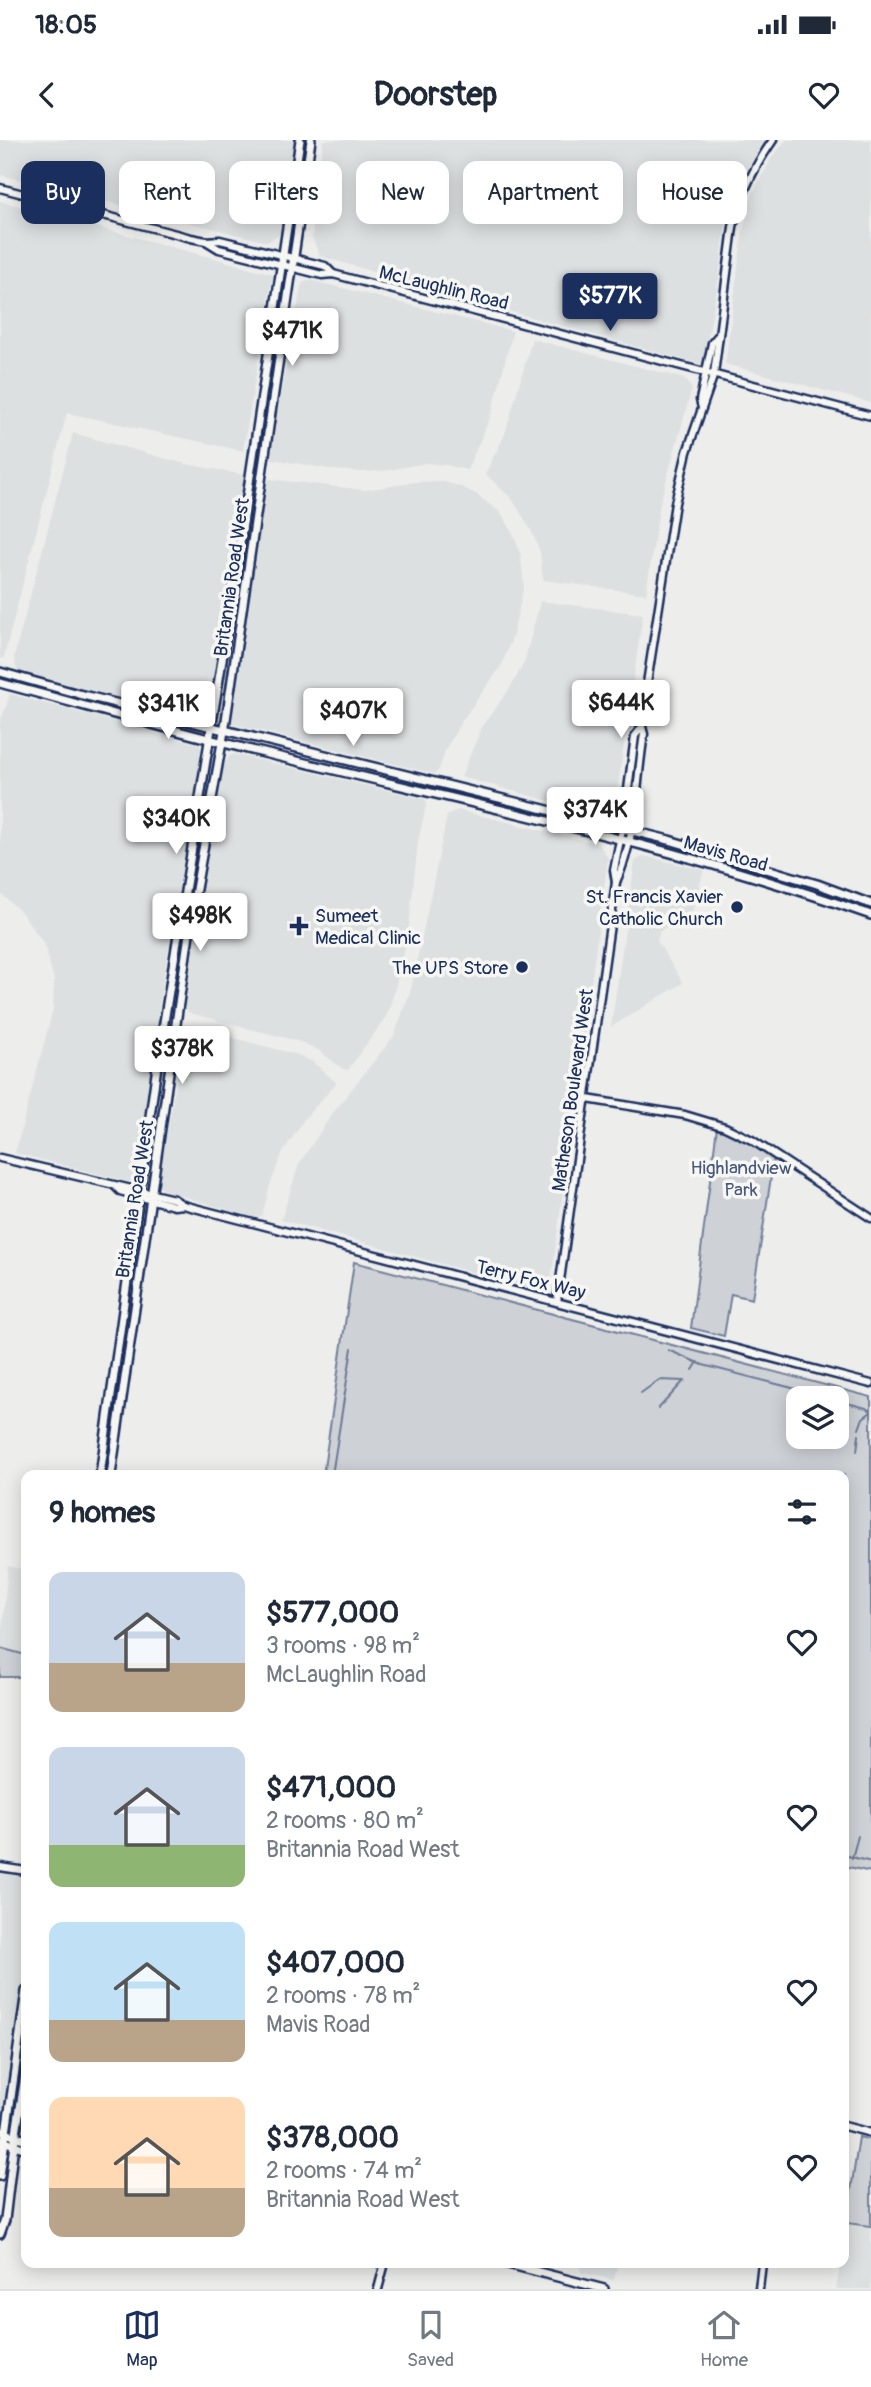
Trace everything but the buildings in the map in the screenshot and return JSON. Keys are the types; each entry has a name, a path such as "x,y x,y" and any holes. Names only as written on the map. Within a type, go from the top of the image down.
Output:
{"main road":[{"name":"Britannia Road West","path":"101,1470 157,1066 212,726 300,140"},
{"name":"Britannia Road West","path":"112,1470 192,906 224,730 311,140"},
{"name":"Mavis Road","path":"0,672 626,830 808,882 871,904"},
{"name":"Mavis Road","path":"0,682 222,742 429,791 718,865 871,915"},
{"path":"331,769 335,758"},
{"path":"0,2176 3,2136 21,2023"},
{"path":"0,2234 5,2220 21,2107"},
{"path":"3,2136 21,2145"},
{"path":"15,2141 21,2140"},
{"path":"523,2268 604,2289"}],"street":[{"name":"Matheson Boulevard West","path":"557,1301 617,882 628,842 626,830 635,736 642,727 650,655 675,503 687,453 702,408 700,400 710,373 712,342 717,337 738,207 755,168 773,140"},
{"name":"McLaughlin Road","path":"0,188 206,241 219,248 281,265 322,275 333,274 871,415"},
{"name":"McLaughlin Road","path":"206,241 220,240 325,266 333,274"},
{"name":"Matheson Boulevard West","path":"617,882 614,870 620,839 626,830"},
{"path":"587,1099 685,1115 725,1127 752,1140 871,1218"},
{"name":"Terry Fox Way","path":"0,1158 115,1186 120,1191 174,1199 183,1205 871,1384"},
{"path":"0,1867 21,1870"},
{"path":"849,2127 871,2133"},
{"path":"379,2289 384,2268"},
{"path":"759,2289 761,2268"}],"shaded area":[{"path":"0,140 295,140 292,161 229,161 229,224 282,224 281,233 267,242 195,224 215,224 215,161 119,161 119,205 105,201 105,161 21,161 21,180 0,175"},
{"path":"323,140 765,140 747,169 747,161 637,161 637,224 726,224 720,272 703,365 320,256 312,238 314,224 342,224 342,161 321,161"},
{"path":"786,140 871,140 871,403 725,364 743,231 747,224 753,192 772,157"},
{"path":"0,201 21,207 21,224 86,224 273,274 243,451 67,413 4,657 0,660"},
{"path":"310,280 513,331 492,413 467,470 426,463 385,471 362,472 272,459 269,455 301,287"},
{"path":"532,339 686,379 692,389 660,503 646,594 543,580 540,552 531,530 512,499 485,474 505,434"},
{"path":"73,433 186,464 245,475 249,481 211,703 207,710 200,714 187,715 18,671 16,667 14,657"},
{"path":"269,479 365,490 440,481 476,494 501,513 509,526 521,557 524,586 513,635 502,665 461,722 435,774 233,724 230,721 265,484"},
{"path":"540,601 643,614 614,814 608,817 461,777 482,726 509,690 524,663"},
{"path":"10,694 199,744 202,750 160,999 153,1086 135,1178 130,1182 15,1153 53,1009 54,980 44,944 22,913 0,893 0,723"},
{"path":"234,754 424,799 427,802 418,842 408,937 392,1000 386,1017 348,1070 301,1042 193,1014 188,1012 185,1006 196,920 223,767 229,756"},
{"path":"458,810 599,844 608,858 550,1289 541,1291 281,1220 299,1164 332,1114 394,1036 411,989 447,816"},
{"path":"644,856 704,870 693,910 660,931 657,941 683,983 611,1027 635,861"},
{"path":"186,1025 298,1055 313,1062 336,1082 305,1118 282,1154 262,1216 254,1218 163,1190 158,1185"},
{"path":"8,1566 21,1569 21,1654 0,1648"},
{"path":"0,1869 21,1872 21,1998 2,2129"},
{"path":"859,2137 871,2140 871,2289 836,2289 839,2268 849,2268 849,2206"},
{"path":"579,2268 617,2268 614,2280 582,2273"}],"green space":[{"name":"Highlandview Park","path":"717,1127 750,1142 774,1158 752,1299 731,1294 724,1336 691,1328"},
{"path":"354,1262 829,1386 786,1386 786,1449 849,1449 849,1391 871,1397 871,1872 849,1867 849,1470 324,1470"},
{"path":"0,1648 21,1654 21,1677 0,1677"},
{"path":"859,2137 871,2140 871,2226 849,2223 849,2203"}],"waterway":[{"path":"333,1470 352,1348"},
{"path":"668,1350 703,1365 786,1386"},
{"path":"693,1370 698,1362"},
{"path":"641,1393 659,1380 685,1381"},
{"path":"658,1409 683,1382"},
{"path":"849,1403 871,1411"},
{"path":"859,1429 863,1418 871,1412"},
{"path":"857,1451 859,1435"},
{"path":"852,1858 858,1836"},
{"path":"849,1856 871,1862"}],"place":[{"name":"St. Francis Xavier Catholic Church","path":"737,907"},
{"name":"Sumeet Medical Clinic","path":"299,926"},
{"name":"The UPS Store","path":"522,967"}]}
